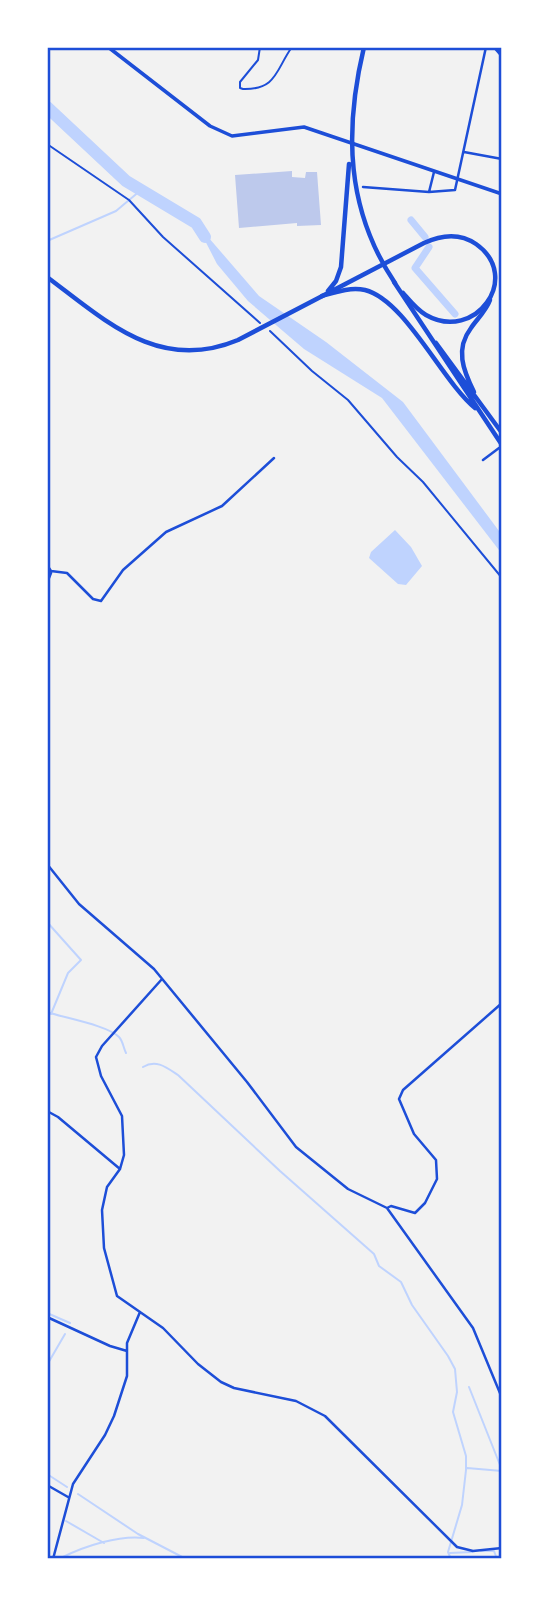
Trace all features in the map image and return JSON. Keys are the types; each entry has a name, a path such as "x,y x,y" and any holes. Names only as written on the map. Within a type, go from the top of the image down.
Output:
{"main road":[{"path":"364,47 353,118 352,150 352,172 360,204 371,236 394,282 500,447"},
{"path":"495,47 502,55"},
{"path":"322,296 338,277 352,150"},
{"path":"47,277 110,324 140,341 173,350 197,350 229,344 433,239 461,237 473,242 489,257 495,277 490,300 468,332 462,348 463,368 477,399"},
{"path":"394,282 423,313 444,321 463,321 472,317 490,300"},
{"path":"322,296 355,289 382,298 475,408"},
{"path":"433,340 502,433"}],"street":[{"path":"108,47 209,127 223,134 237,136 304,127 502,194"},
{"path":"363,187 453,192 458,180 486,47"},
{"path":"462,151 502,159"},
{"path":"429,192 434,172"},
{"path":"483,460 500,447"},
{"path":"47,565 51,571 67,573 94,600 101,601 123,570 166,532 224,504 274,458"},
{"path":"47,583 51,571"},
{"path":"47,864 79,904 149,964 247,1082 296,1147 348,1189 387,1208 473,1328 502,1398"},
{"path":"162,979 102,1046 96,1057 102,1076 122,1116 124,1155 120,1169 109,1184 104,1198 102,1225 104,1248 117,1296 163,1328 209,1374 225,1385 296,1401 325,1416 457,1547 470,1550 502,1548"},
{"path":"387,1208 399,1207 415,1213 425,1203 437,1179 436,1160 414,1134 399,1099 403,1090 502,1003"},
{"path":"47,1111 58,1117 120,1169"},
{"path":"53,1559 68,1497 76,1477 112,1422 127,1376 129,1337 139,1312"},
{"path":"47,1317 127,1351"},
{"path":"47,1485 68,1497"}],"path":[{"path":"260,47 258,60 240,82 239,85 243,89 264,86 272,81 292,47"},
{"path":"47,144 130,200 163,237 348,400 397,457 423,482 502,578"}],"water":[{"path":"196,223 259,296 326,342 403,402 502,535 502,554 382,398 304,349 248,301 217,264"},
{"path":"395,530 411,547 422,566 406,585 398,584 369,558 371,552"}],"building":[{"path":"292,171 292,177 305,178 306,172 317,172 321,225 297,226 297,223 239,228 235,175"}],"waterway":[{"path":"47,107 126,181 196,223 205,237"},
{"path":"47,241 116,211 141,190"},
{"path":"411,220 425,237"},
{"path":"429,247 415,268 455,314"},
{"path":"47,922 81,960 68,973 51,1014"},
{"path":"47,1012 95,1025 113,1033 120,1039 126,1053"},
{"path":"143,1067 157,1064 178,1075 280,1171 374,1254 379,1266 401,1282 412,1305 448,1356 455,1369 457,1392 453,1412 466,1456 462,1505 448,1552 451,1559"},
{"path":"47,1313 70,1323"},
{"path":"47,1365 65,1334"},
{"path":"469,1387 502,1470"},
{"path":"467,1468 502,1471"},
{"path":"47,1474 67,1487"},
{"path":"78,1494 138,1534 186,1559"},
{"path":"66,1521 104,1543"},
{"path":"63,1557 102,1542 144,1538"},
{"path":"481,1551 494,1551 497,1559"},
{"path":"450,1553 472,1552"}]}
